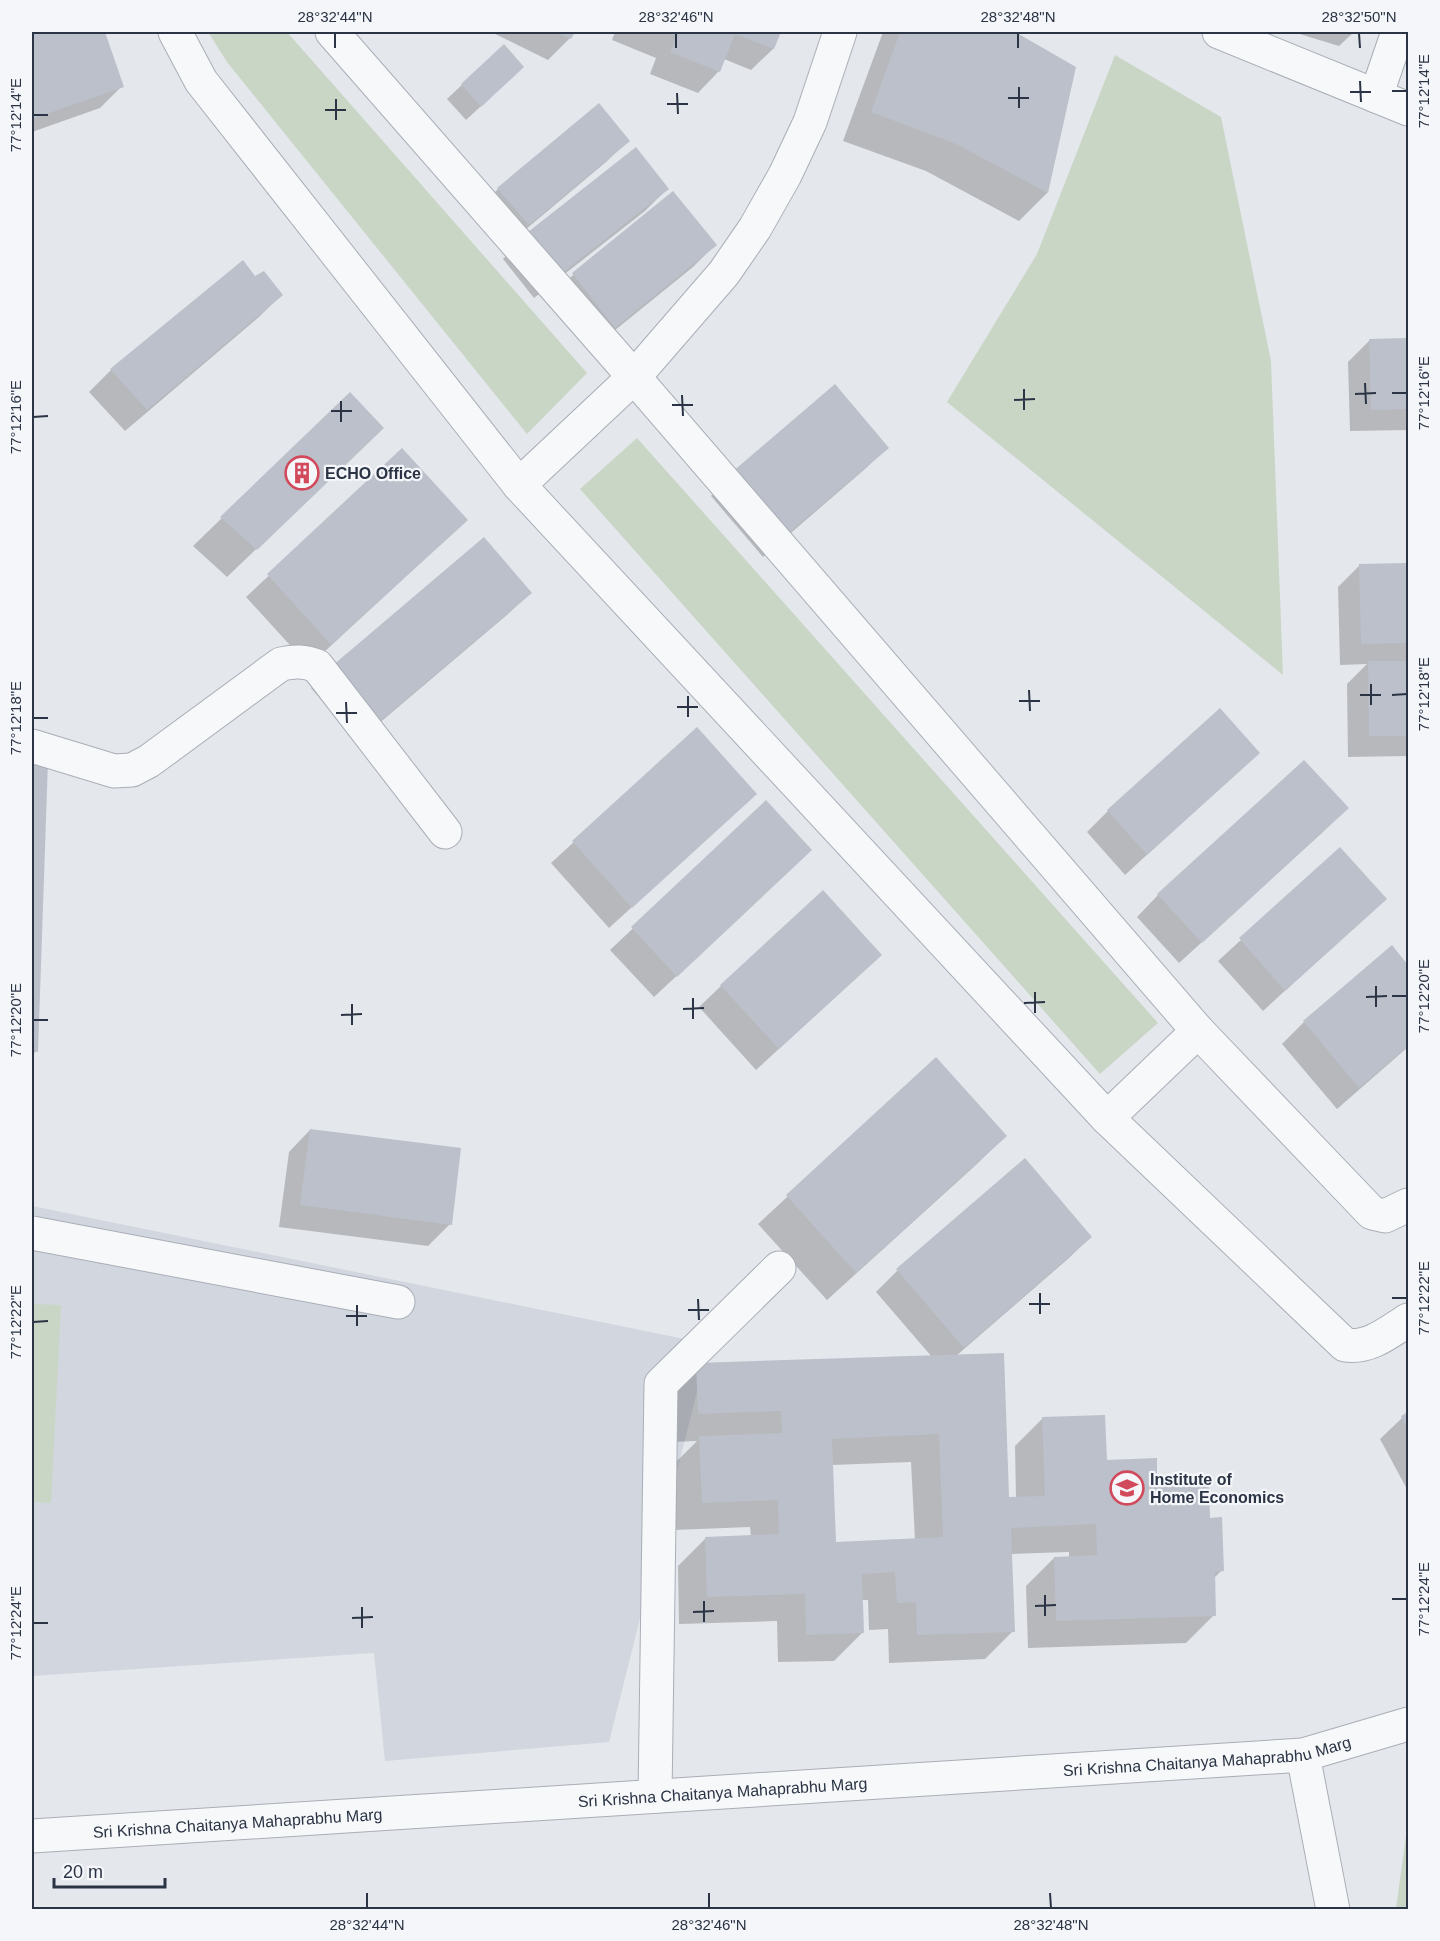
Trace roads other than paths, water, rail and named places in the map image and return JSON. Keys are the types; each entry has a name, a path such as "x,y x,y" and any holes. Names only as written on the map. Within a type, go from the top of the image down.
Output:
{"street":[{"path":"176,32 201,81 519,485 1107,1118 1345,1345 1351,1346 1375,1340 1408,1320"},
{"path":"332,32 634,377 1198,1031 1372,1213 1385,1216 1408,1205"},
{"path":"519,485 634,377 724,273 755,228 785,175 810,122 840,32"},
{"path":"1220,32 1408,109"},
{"path":"1376,96 1398,32"},
{"path":"32,746 114,771 132,770 149,761 281,664 306,661 317,666 445,832"},
{"path":"1107,1118 1198,1031"},
{"path":"32,1233 398,1302"},
{"path":"655,1796 661,1384 779,1268"},
{"name":"Sri Krishna Chaitanya Mahaprabhu Marg","path":"32,1836 1303,1755 1408,1724"},
{"path":"1303,1755 1333,1910"}],"place":[{"name":"ECHO Office","path":"302,473"},
{"name":"Institute of Home Economics","path":"1127,1488"}]}
